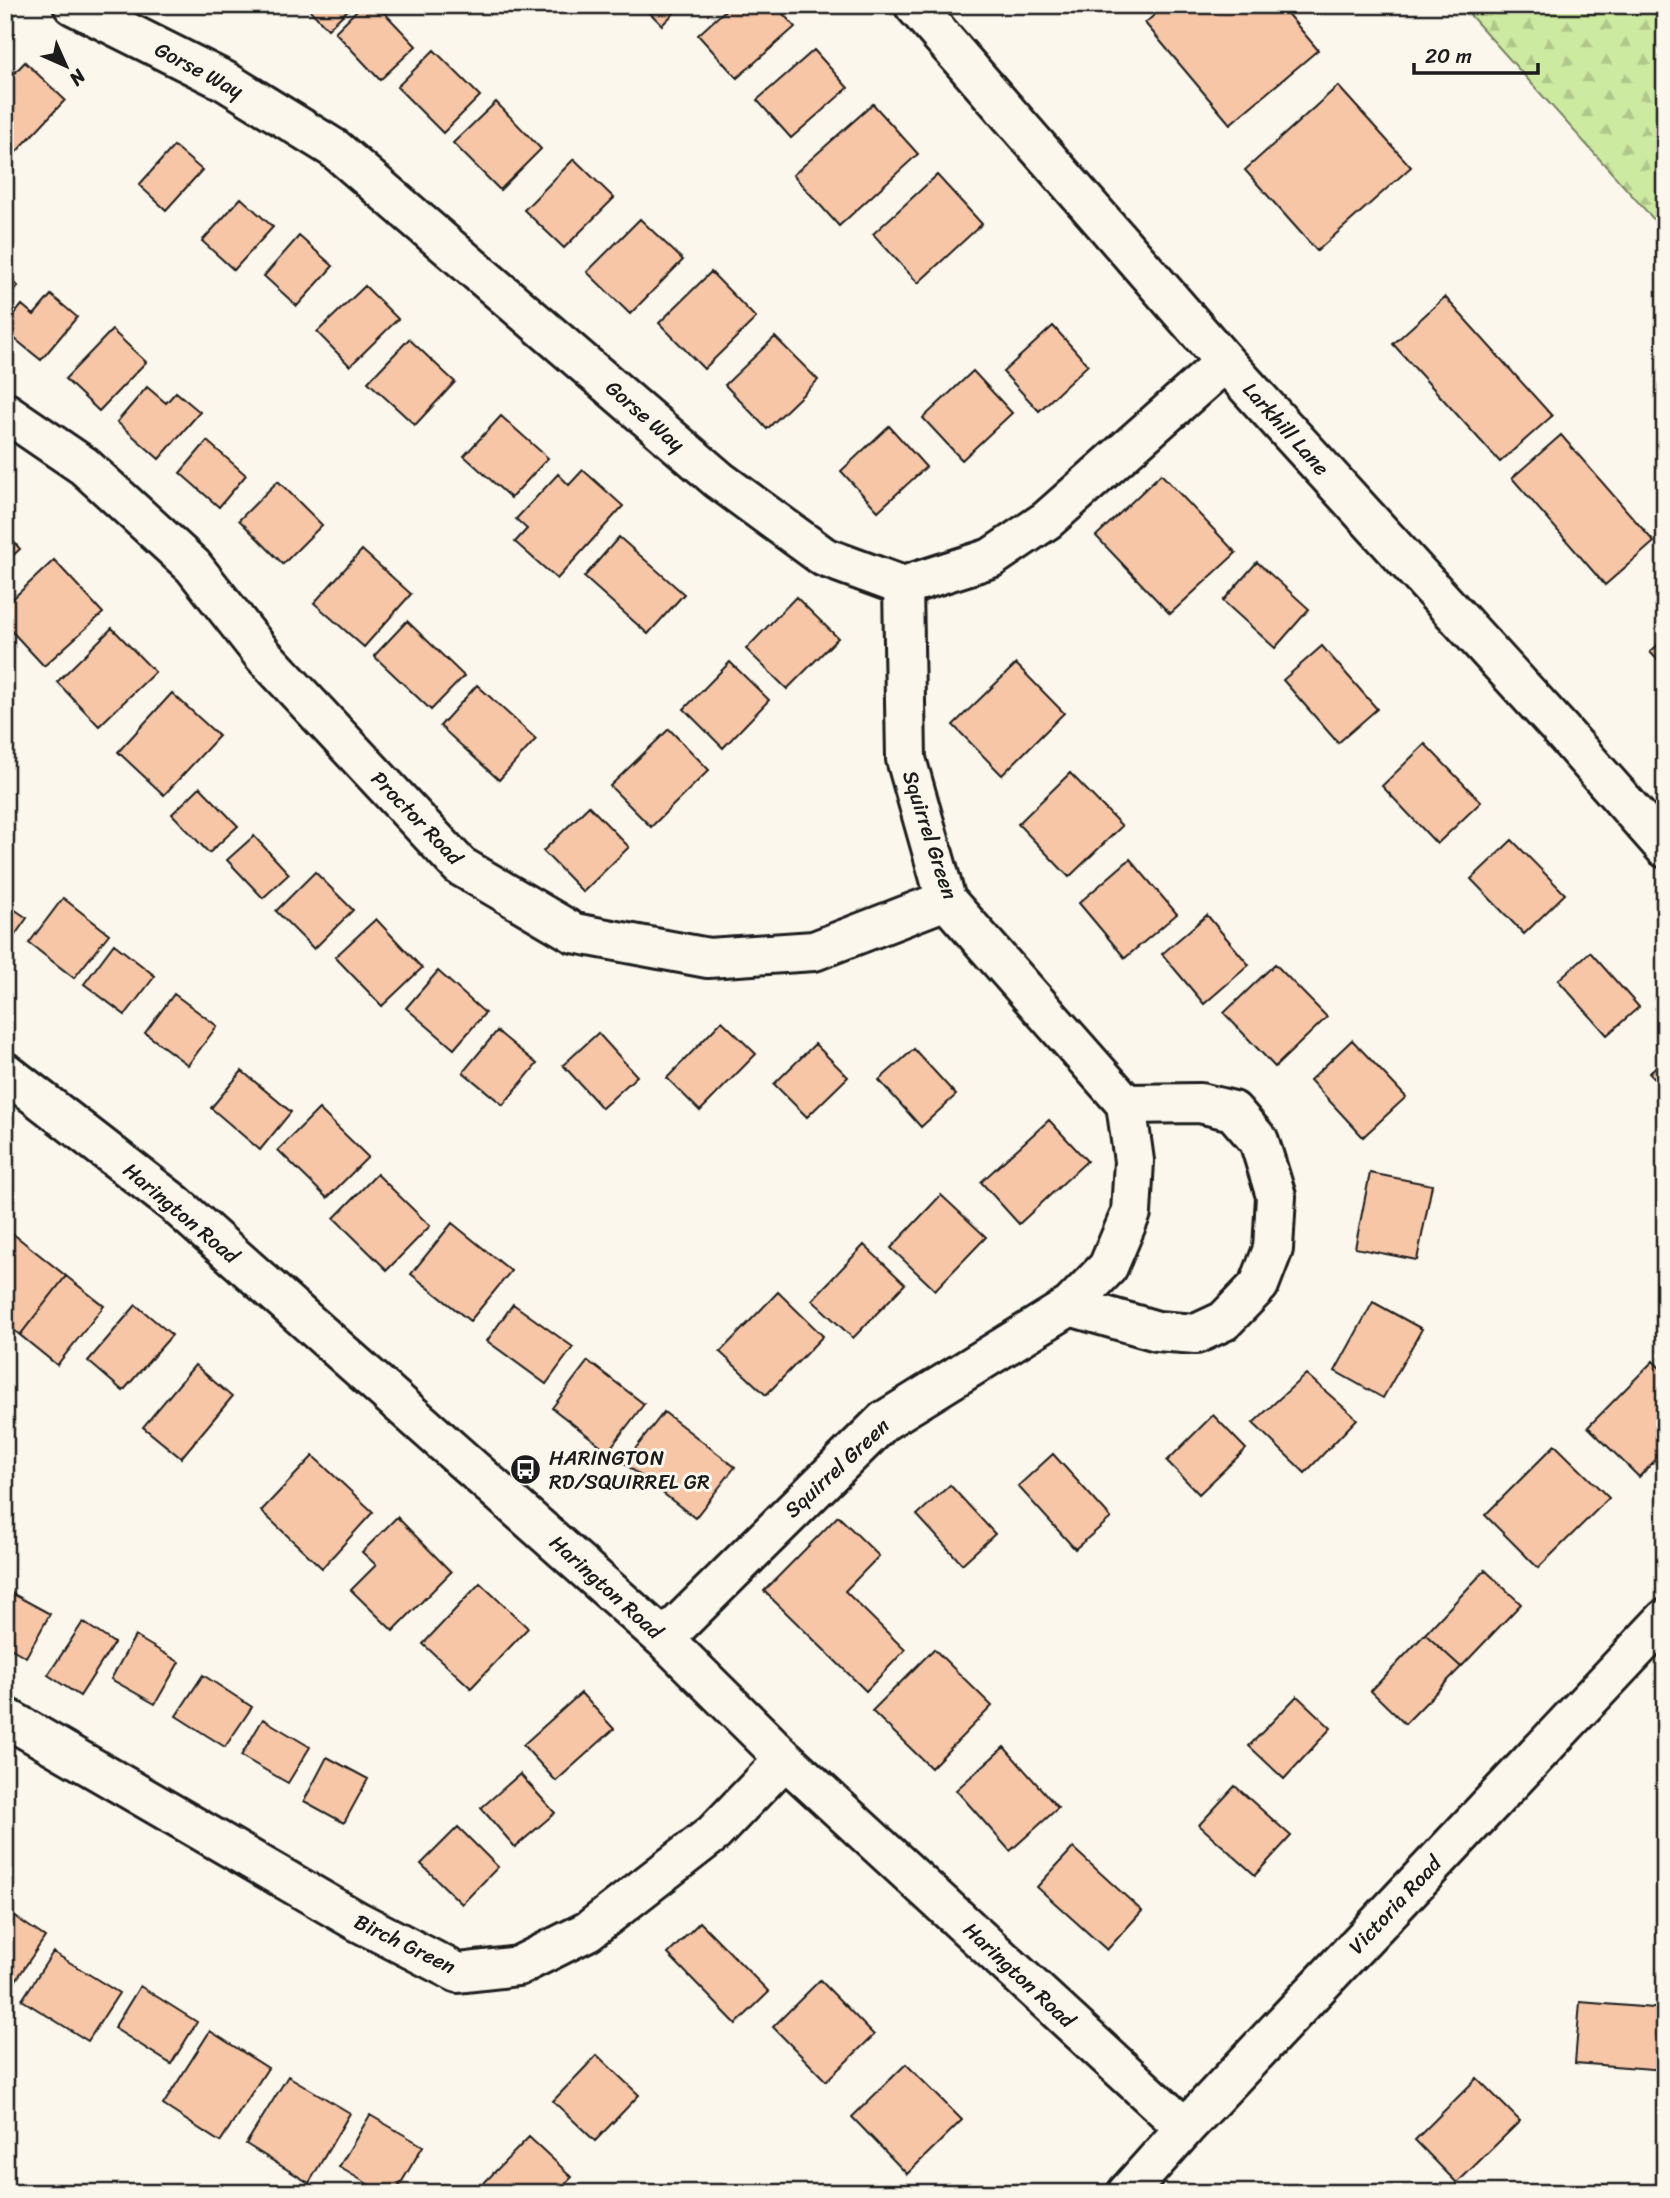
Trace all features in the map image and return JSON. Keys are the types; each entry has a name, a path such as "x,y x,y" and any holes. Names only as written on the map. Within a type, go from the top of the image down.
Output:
{"street":[{"name":"Gorse Way","path":"72,5 225,81 335,149 719,480 824,557 903,586"},
{"name":"Larkhill Lane","path":"914,5 1225,362 1665,848"},
{"path":"903,586 991,558 1047,520 1225,362"},
{"name":"Proctor Road","path":"5,412 84,466 193,566 263,654 460,866 574,933 708,958 814,951 946,900"},
{"name":"Squirrel Green","path":"664,1639 884,1421 1070,1306 1108,1267 1131,1213 1134,1161 1126,1104 946,900 906,759 903,586"},
{"name":"Harington Road","path":"5,1072 175,1204 664,1639 785,1759 1185,2128"},
{"path":"1070,1306 1157,1331 1196,1334 1224,1321 1259,1285 1273,1249 1276,1196 1273,1185 1259,1141 1233,1111 1200,1103 1126,1104"},
{"name":"Victoria Road","path":"1127,2193 1185,2128 1665,1619"},
{"name":"Birch Green","path":"5,1717 357,1921 458,1973 518,1966 588,1931 714,1833 785,1759"}],"green space":[{"path":"1461,5 1665,5 1665,232"}],"building":[{"path":"305,5 353,5 328,29"},
{"path":"362,5 377,5 416,46 380,80 335,32"},
{"path":"642,5 682,5 662,25"},
{"path":"731,5 775,5 795,27 737,78 698,35"},
{"path":"1166,5 1280,5 1318,50 1230,124 1145,23"},
{"path":"434,50 480,96 443,133 397,87"},
{"path":"814,50 848,88 791,138 757,100"},
{"path":"25,62 65,100 5,164 5,83"},
{"path":"1338,86 1411,167 1317,251 1245,170"},
{"path":"496,102 541,149 500,190 453,143"},
{"path":"873,104 918,154 839,226 793,175"},
{"path":"174,146 202,170 166,210 139,185"},
{"path":"574,159 614,198 564,248 524,210"},
{"path":"937,175 982,224 918,283 873,234"},
{"path":"241,198 273,227 234,270 202,241"},
{"path":"640,219 683,260 630,314 587,272"},
{"path":"299,236 333,266 297,306 264,276"},
{"path":"711,272 756,318 704,369 659,323"},
{"path":"5,274 18,286 5,300"},
{"path":"365,286 398,319 350,366 317,332"},
{"path":"51,295 77,317 41,360 5,331 5,325 22,305 34,315"},
{"path":"1445,297 1552,416 1500,462 1393,344"},
{"path":"1053,326 1088,365 1039,411 1003,372"},
{"path":"112,330 146,362 99,411 65,379"},
{"path":"775,337 818,380 767,429 725,385"},
{"path":"409,339 455,382 415,425 368,382"},
{"path":"973,371 1012,413 962,460 923,418"},
{"path":"147,387 166,403 176,392 200,412 159,459 117,422"},
{"path":"501,416 548,458 511,498 464,456"},
{"path":"889,426 926,467 878,511 841,471"},
{"path":"1561,435 1654,542 1605,585 1512,478"},
{"path":"207,441 246,475 219,507 180,473"},
{"path":"583,470 623,506 557,579 515,542 527,529 516,519 558,474 569,485"},
{"path":"1161,474 1236,553 1170,614 1096,536"},
{"path":"278,481 322,525 283,564 239,520"},
{"path":"5,532 20,549 5,563"},
{"path":"619,537 684,594 648,634 584,577"},
{"path":"362,550 411,594 364,647 314,603"},
{"path":"54,560 103,613 44,666 5,624 5,606"},
{"path":"1257,562 1309,609 1275,648 1223,601"},
{"path":"796,597 838,638 787,689 746,649"},
{"path":"407,621 464,676 431,710 374,656"},
{"path":"112,628 155,672 99,726 57,682"},
{"path":"1665,638 1665,668 1650,652"},
{"path":"1322,646 1377,709 1338,743 1283,680"},
{"path":"730,662 769,700 723,748 684,709"},
{"path":"1016,664 1064,713 1002,775 953,725"},
{"path":"477,685 536,739 499,780 440,726"},
{"path":"172,693 219,736 164,795 118,752"},
{"path":"669,729 709,770 651,827 610,786"},
{"path":"1425,744 1481,802 1437,844 1382,786"},
{"path":"1070,773 1122,826 1069,877 1018,824"},
{"path":"200,787 238,826 209,853 172,814"},
{"path":"589,806 629,847 583,892 543,851"},
{"path":"254,836 289,874 263,898 227,860"},
{"path":"1512,840 1565,894 1524,934 1471,879"},
{"path":"1130,859 1177,914 1125,958 1079,903"},
{"path":"315,872 353,910 314,949 276,911"},
{"path":"63,898 109,934 74,978 29,943"},
{"path":"5,903 27,918 5,949"},
{"path":"1207,915 1249,965 1204,1004 1162,954"},
{"path":"376,919 422,968 382,1006 335,957"},
{"path":"114,944 155,976 125,1015 84,984"},
{"path":"1590,952 1639,1007 1607,1035 1558,980"},
{"path":"1275,964 1327,1017 1275,1067 1224,1013"},
{"path":"438,971 485,1013 454,1049 406,1008"},
{"path":"174,994 217,1026 188,1065 145,1033"},
{"path":"722,1021 756,1054 700,1111 667,1078"},
{"path":"497,1031 537,1064 503,1105 463,1072"},
{"path":"598,1033 637,1076 602,1108 563,1065"},
{"path":"1352,1040 1406,1097 1363,1137 1310,1080"},
{"path":"815,1044 848,1077 807,1117 774,1084"},
{"path":"914,1049 956,1095 921,1127 879,1080"},
{"path":"1665,1058 1665,1090 1649,1073"},
{"path":"242,1071 291,1112 260,1150 211,1108"},
{"path":"319,1109 368,1157 327,1198 278,1150"},
{"path":"1049,1120 1087,1161 1019,1224 981,1182"},
{"path":"1370,1173 1432,1185 1417,1260 1355,1248"},
{"path":"377,1174 430,1226 387,1270 334,1218"},
{"path":"941,1195 986,1237 935,1290 891,1248"},
{"path":"452,1223 511,1271 470,1321 411,1274"},
{"path":"12,1233 66,1276 20,1335 5,1323 5,1242"},
{"path":"864,1245 905,1284 853,1338 812,1300"},
{"path":"66,1276 104,1306 57,1365 20,1335"},
{"path":"778,1292 823,1336 766,1395 720,1352"},
{"path":"1373,1302 1422,1329 1383,1398 1335,1371"},
{"path":"513,1304 573,1347 546,1384 487,1341"},
{"path":"136,1305 172,1335 123,1391 88,1361"},
{"path":"588,1361 644,1404 608,1451 552,1408"},
{"path":"1653,1361 1665,1373 1665,1450 1639,1477 1588,1427"},
{"path":"195,1365 232,1397 181,1458 143,1427"},
{"path":"1306,1374 1357,1419 1305,1473 1253,1423"},
{"path":"664,1412 735,1467 695,1518 624,1463"},
{"path":"1213,1415 1246,1449 1199,1494 1167,1461"},
{"path":"1555,1445 1609,1498 1538,1568 1485,1515"},
{"path":"1053,1454 1111,1518 1075,1549 1018,1486"},
{"path":"313,1456 373,1512 322,1568 261,1511"},
{"path":"950,1485 995,1534 962,1564 917,1515"},
{"path":"838,1516 879,1556 845,1591 905,1650 866,1691 764,1591"},
{"path":"397,1517 451,1572 393,1631 351,1590 376,1565 362,1552"},
{"path":"1485,1570 1521,1604 1461,1667 1425,1634"},
{"path":"480,1583 528,1628 471,1688 423,1644"},
{"path":"6,1590 50,1614 26,1657 5,1645"},
{"path":"83,1622 114,1643 80,1696 48,1675"},
{"path":"1425,1634 1461,1667 1405,1724 1371,1691"},
{"path":"135,1636 179,1662 155,1704 111,1679"},
{"path":"934,1649 992,1706 931,1768 872,1711"},
{"path":"203,1675 252,1707 225,1747 176,1716"},
{"path":"581,1693 614,1729 556,1781 523,1745"},
{"path":"1297,1696 1331,1728 1284,1779 1249,1746"},
{"path":"263,1719 310,1747 288,1783 241,1756"},
{"path":"1004,1747 1058,1808 1010,1851 956,1790"},
{"path":"327,1757 368,1779 344,1823 304,1801"},
{"path":"520,1774 555,1813 515,1847 481,1808"},
{"path":"1235,1786 1291,1836 1255,1875 1199,1825"},
{"path":"458,1827 498,1867 462,1904 421,1864"},
{"path":"1073,1848 1142,1911 1107,1950 1037,1887"},
{"path":"5,1910 45,1937 6,1995 5,1995"},
{"path":"700,1922 769,1992 736,2024 668,1954"},
{"path":"53,1952 119,1993 88,2041 22,2000"},
{"path":"820,1980 874,2035 826,2081 773,2027"},
{"path":"140,1986 197,2022 171,2064 114,2028"},
{"path":"1580,2002 1665,2009 1665,2070 1575,2063"},
{"path":"210,2031 268,2068 220,2142 163,2105"},
{"path":"597,2055 639,2095 595,2141 553,2101"},
{"path":"906,2064 962,2120 907,2174 852,2117"},
{"path":"288,2076 350,2113 309,2183 246,2144"},
{"path":"1477,2078 1520,2121 1457,2183 1415,2140"},
{"path":"370,2115 423,2146 395,2193 383,2193 339,2167"},
{"path":"529,2137 572,2177 556,2193 482,2193 478,2189"}],"place":[{"name":"HARINGTON RD/SQUIRREL GR","path":"526,1470"}]}
